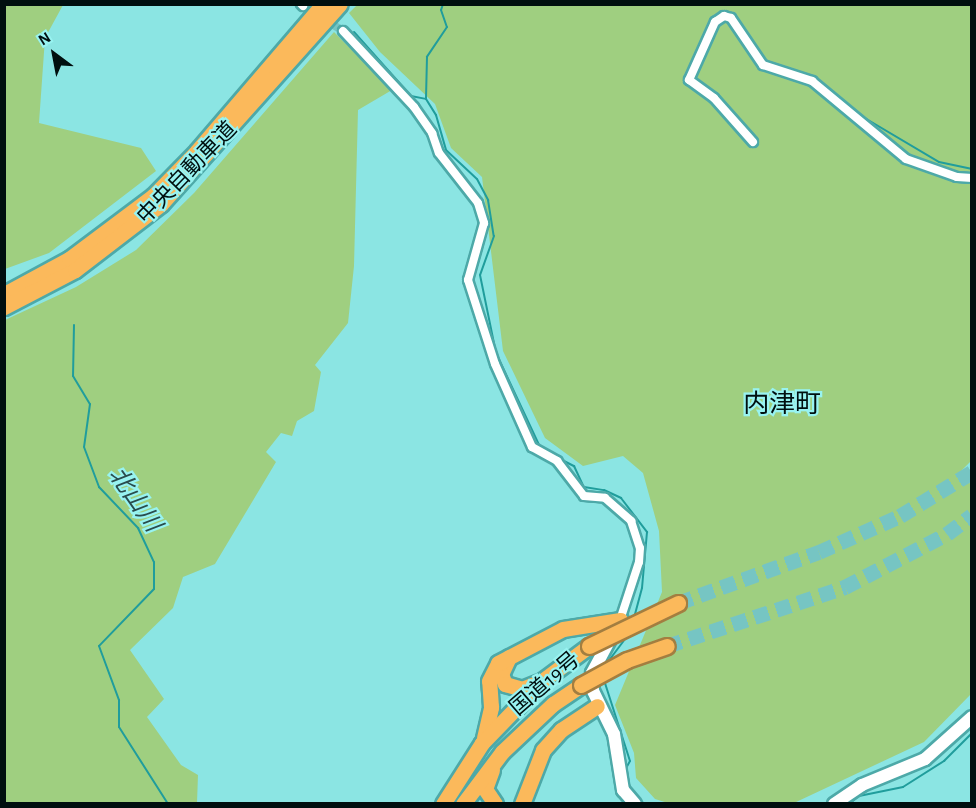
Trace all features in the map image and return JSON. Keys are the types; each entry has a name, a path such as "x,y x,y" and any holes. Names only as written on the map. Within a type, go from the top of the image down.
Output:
{"highway":[{"name":"中央自動車道","path":"4,294 69,259 153,196 204,143 323,4"},
{"name":"中央自動車道","path":"4,307 75,270 161,204 340,4"},
{"name":"国道19号","path":"443,804 482,743 542,681 589,646 678,603"},
{"path":"482,743 491,707 492,672 510,655 563,629 620,620"},
{"name":"国道19号","path":"463,804 502,752 553,704 581,685 627,660 667,646"},
{"path":"510,655 501,674 505,684 522,689 542,681"},
{"path":"508,804 523,799 536,762 551,741 597,706"},
{"path":"495,804 488,796 486,783 502,752"}],"street":[{"path":"753,142 714,98 689,80 715,22 724,16 730,18 763,65 812,81 906,159 957,177 972,178"},
{"path":"343,31 414,107 432,133 439,153 478,203 484,223 468,280 495,364 532,447 557,461 584,496 605,498 631,520 640,548 639,562 620,620 592,673 597,706 614,734 623,790 635,804"},
{"path":"834,804 862,785 925,759 972,717"}],"green space":[{"path":"5,4 63,5 45,38 39,123 141,148 156,171 49,253 5,269"},
{"path":"358,4 971,5 972,460 962,470 972,487 971,694 924,742 794,803 668,803 655,799 636,778 634,753 615,705 662,592 659,531 643,473 623,456 583,466 545,438 503,351 482,177 451,148 435,104 380,52 349,13"},
{"path":"334,32 392,90 358,110 354,266 348,323 315,365 321,372 314,411 297,421 292,436 281,433 266,452 276,462 215,564 183,577 173,608 130,650 164,699 147,717 181,765 198,775 197,803 5,803 5,320 76,287 136,250 194,193"}],"waterway":[{"path":"443,4 441,10 447,27 427,57 426,99 436,115 446,150 477,179 488,200 494,236 480,275 496,353 540,447"},
{"path":"354,32 411,96 426,99"},
{"path":"863,117 939,162 972,169"},
{"name":"北山川","path":"74,325 73,376 90,404 84,447 99,487 138,528 154,562 154,589 99,646 119,700 119,727 168,804"},
{"path":"560,459 574,466 584,487 604,490 621,498 647,532 642,588 634,617"},
{"path":"607,663 629,634"},
{"path":"604,680 630,761 625,770"},
{"path":"849,804 859,796 903,787 944,761 972,733"},
{"path":"628,786 644,804"}],"tunnel":[{"path":"303,6 343,31"},
{"path":"678,603 819,552 900,516 972,472"},
{"path":"667,646 845,587 947,534 972,515"}],"district":[{"name":"内津町","path":"782,405"}]}
